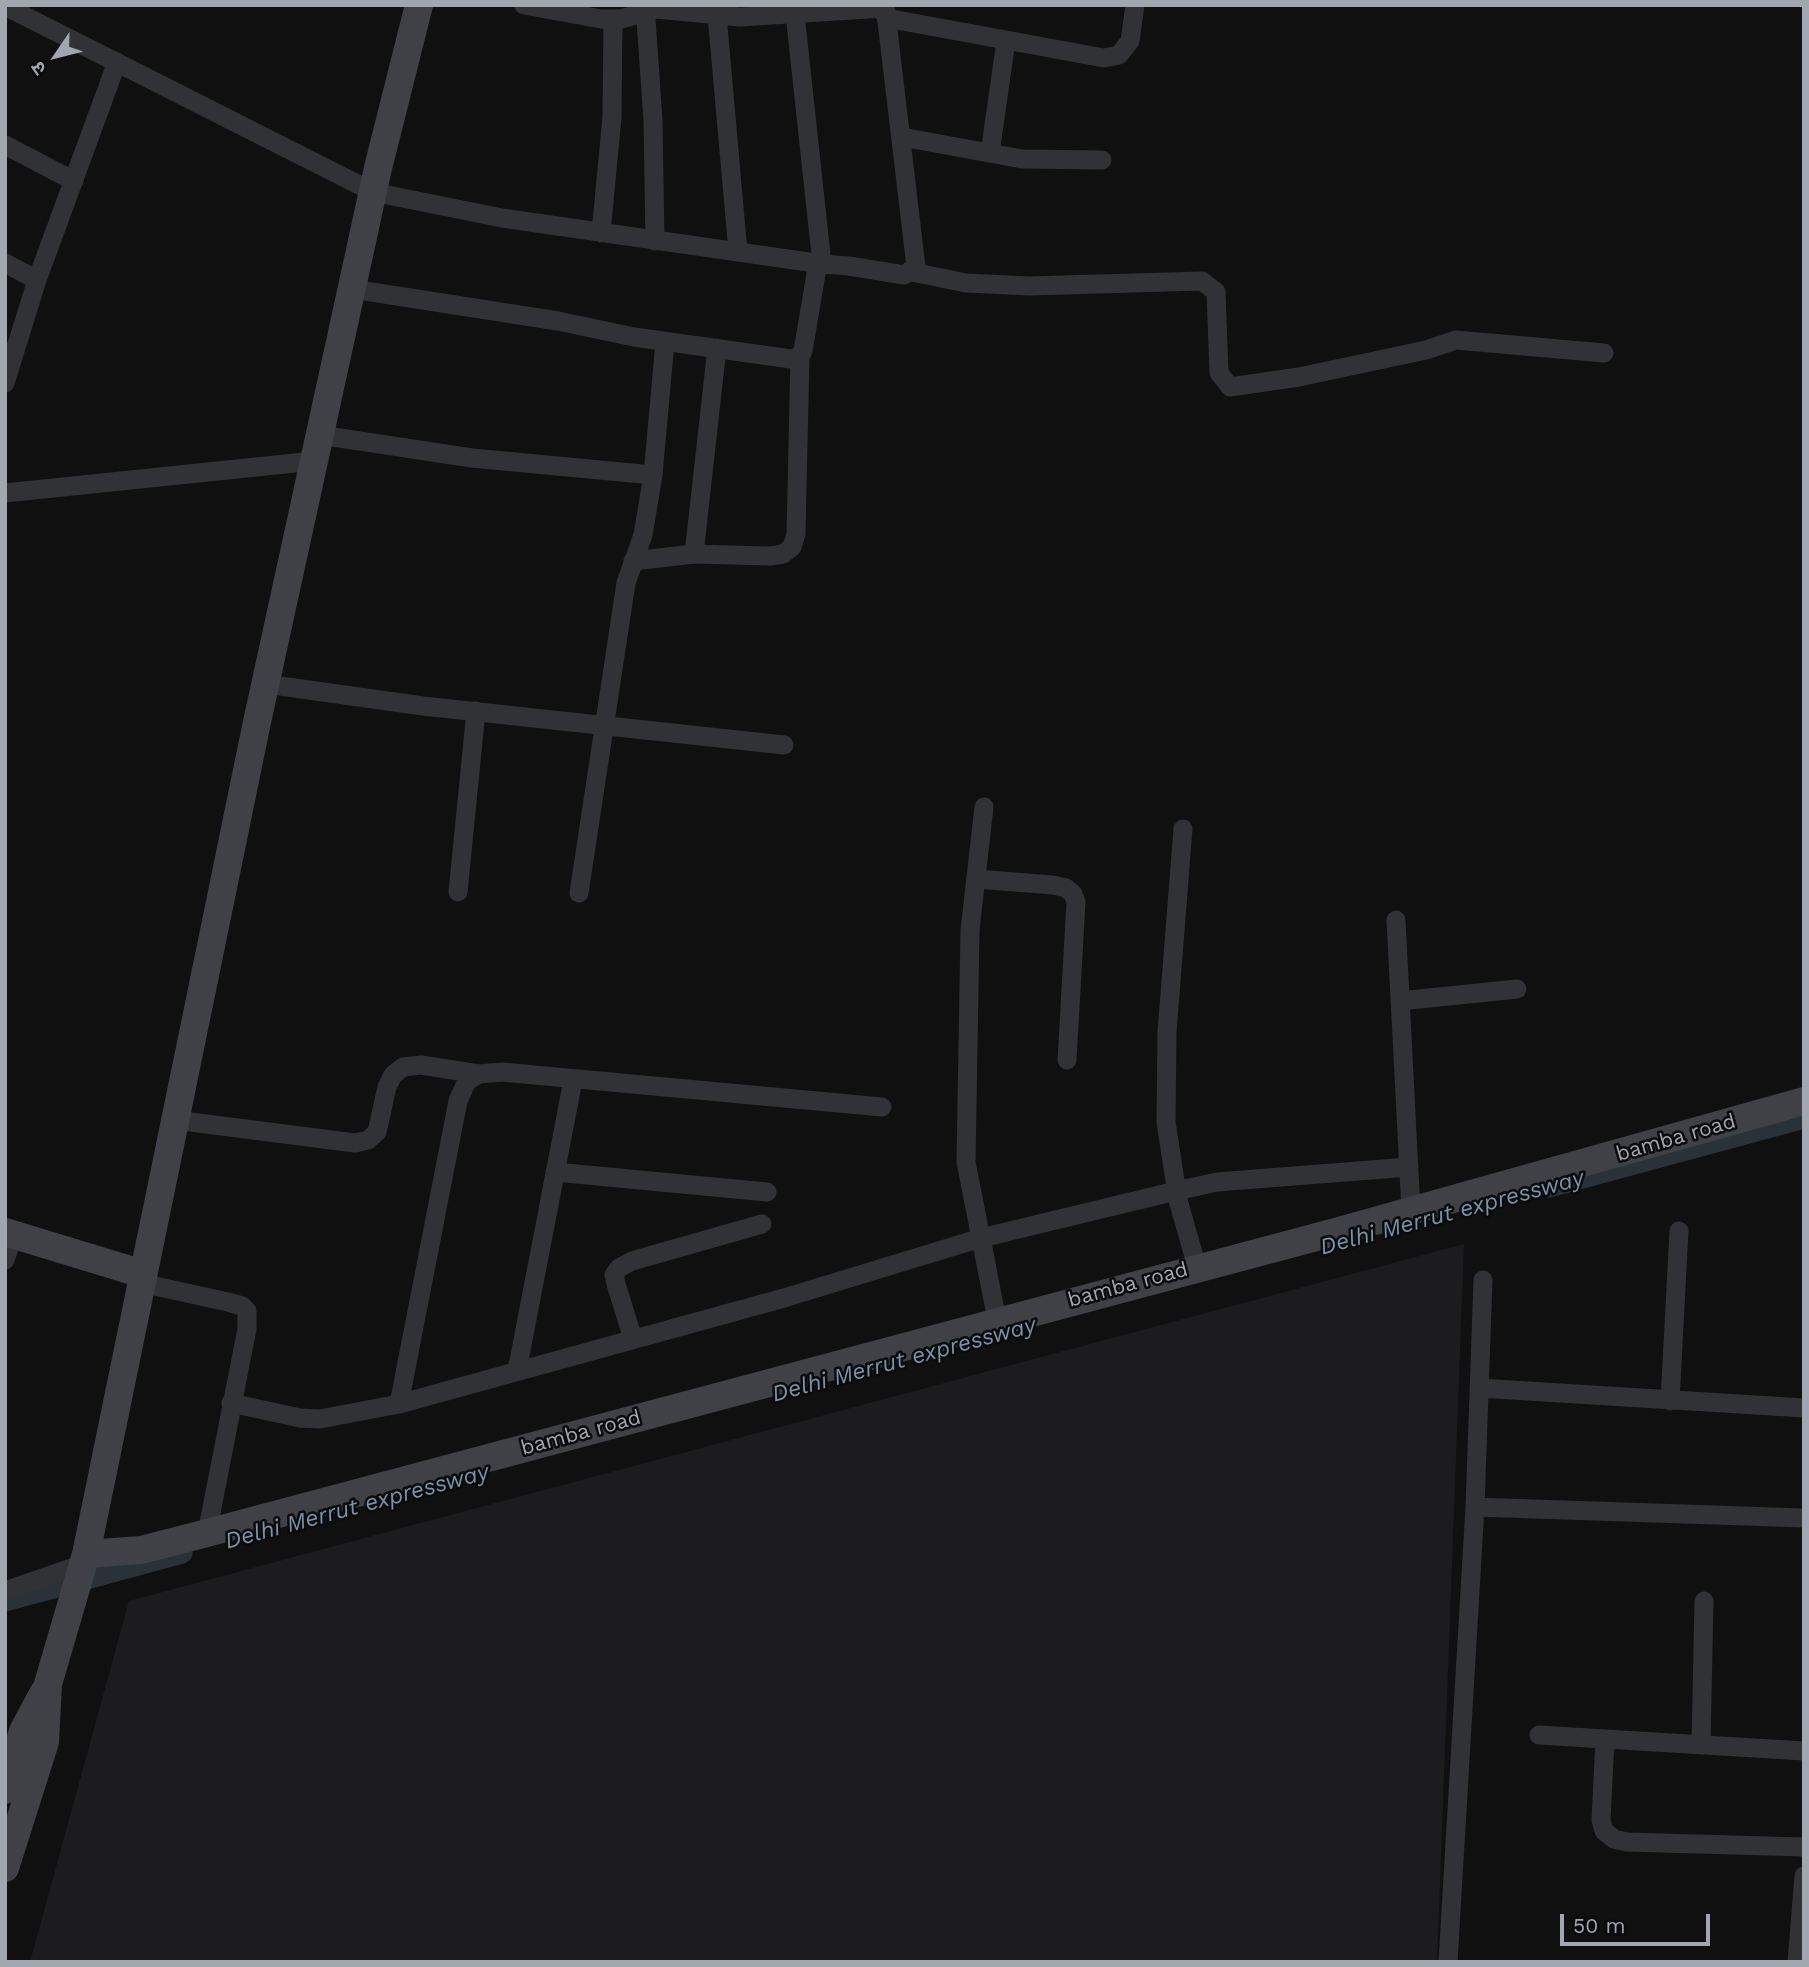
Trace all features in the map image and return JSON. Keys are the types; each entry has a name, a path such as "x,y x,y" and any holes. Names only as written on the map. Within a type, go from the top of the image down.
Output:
{"main road":[{"path":"5,1868 45,1742 48,1684 83,1563 266,684 373,192 419,5"},
{"name":"bamba road","path":"83,1563 207,1533 1411,1211 1804,1101"},
{"path":"8,1242 142,1278"},
{"path":"5,1790 23,1731 48,1684"}],"street":[{"path":"524,5 613,19 645,9 740,17 806,10 885,10 1006,41 1080,56 1104,58 1119,55 1130,41 1135,5"},
{"path":"5,6 373,192 502,218 904,275 912,272 966,283 1029,286 1202,281 1212,285 1216,292 1219,373 1230,387 1298,377 1426,350 1456,340 1604,352"},
{"path":"645,9 655,241"},
{"path":"633,561 694,554 770,556 783,554 792,547 796,534 800,356 803,351 814,274 822,264 806,10"},
{"path":"885,10 917,259 912,272"},
{"path":"717,15 738,252"},
{"path":"601,233 612,117 613,19"},
{"path":"990,153 1006,41"},
{"path":"5,383 37,280 117,62"},
{"path":"902,137 1022,159 1102,160"},
{"path":"5,145 74,181"},
{"path":"5,263 37,280"},
{"path":"352,289 558,321 665,342 791,359 800,356"},
{"path":"579,893 626,583 643,535 653,475 665,342"},
{"path":"694,554 717,348"},
{"path":"5,493 317,448 472,458 653,475"},
{"path":"266,684 476,711 784,745"},
{"path":"458,892 476,711"},
{"path":"984,807 970,930 965,1131 966,1162 997,1320"},
{"path":"1183,829 1167,1032 1166,1122 1176,1191 1197,1267"},
{"path":"976,880 1053,885 1066,888 1073,894 1076,902 1067,1060"},
{"path":"1396,920 1411,1211"},
{"path":"1400,1002 1517,989"},
{"path":"175,1120 355,1143 368,1140 377,1132 387,1087 393,1075 403,1067 421,1065 479,1074 502,1072 881,1107"},
{"path":"399,1404 422,1276 461,1089 467,1080 479,1074"},
{"path":"517,1371 573,1080"},
{"path":"231,1403 300,1419 320,1419 399,1404 981,1238 1176,1191 1217,1182 1409,1167"},
{"path":"555,1172 767,1192"},
{"path":"633,1339 614,1275 619,1268 632,1261 762,1224"},
{"path":"1670,1401 1679,1231"},
{"path":"142,1278 242,1306 247,1311 247,1329 207,1533"},
{"path":"1448,1962 1475,1507 1483,1280"},
{"path":"1479,1388 1804,1408"},
{"path":"1475,1507 1804,1518"},
{"path":"5,1591 83,1563"},
{"path":"1701,1745 1704,1601"},
{"path":"1539,1735 1804,1751"},
{"path":"1605,1739 1601,1820 1604,1831 1614,1839 1628,1842 1804,1847"},
{"path":"1797,1962 1804,1876"}],"shaded area":[{"path":"1464,1244 1437,1962 30,1962 129,1601"}],"waterway":[{"name":"Delhi Merrut expressway","path":"1549,1187 1804,1118"},
{"name":"Delhi Merrut expressway","path":"5,1601 182,1553"}]}
